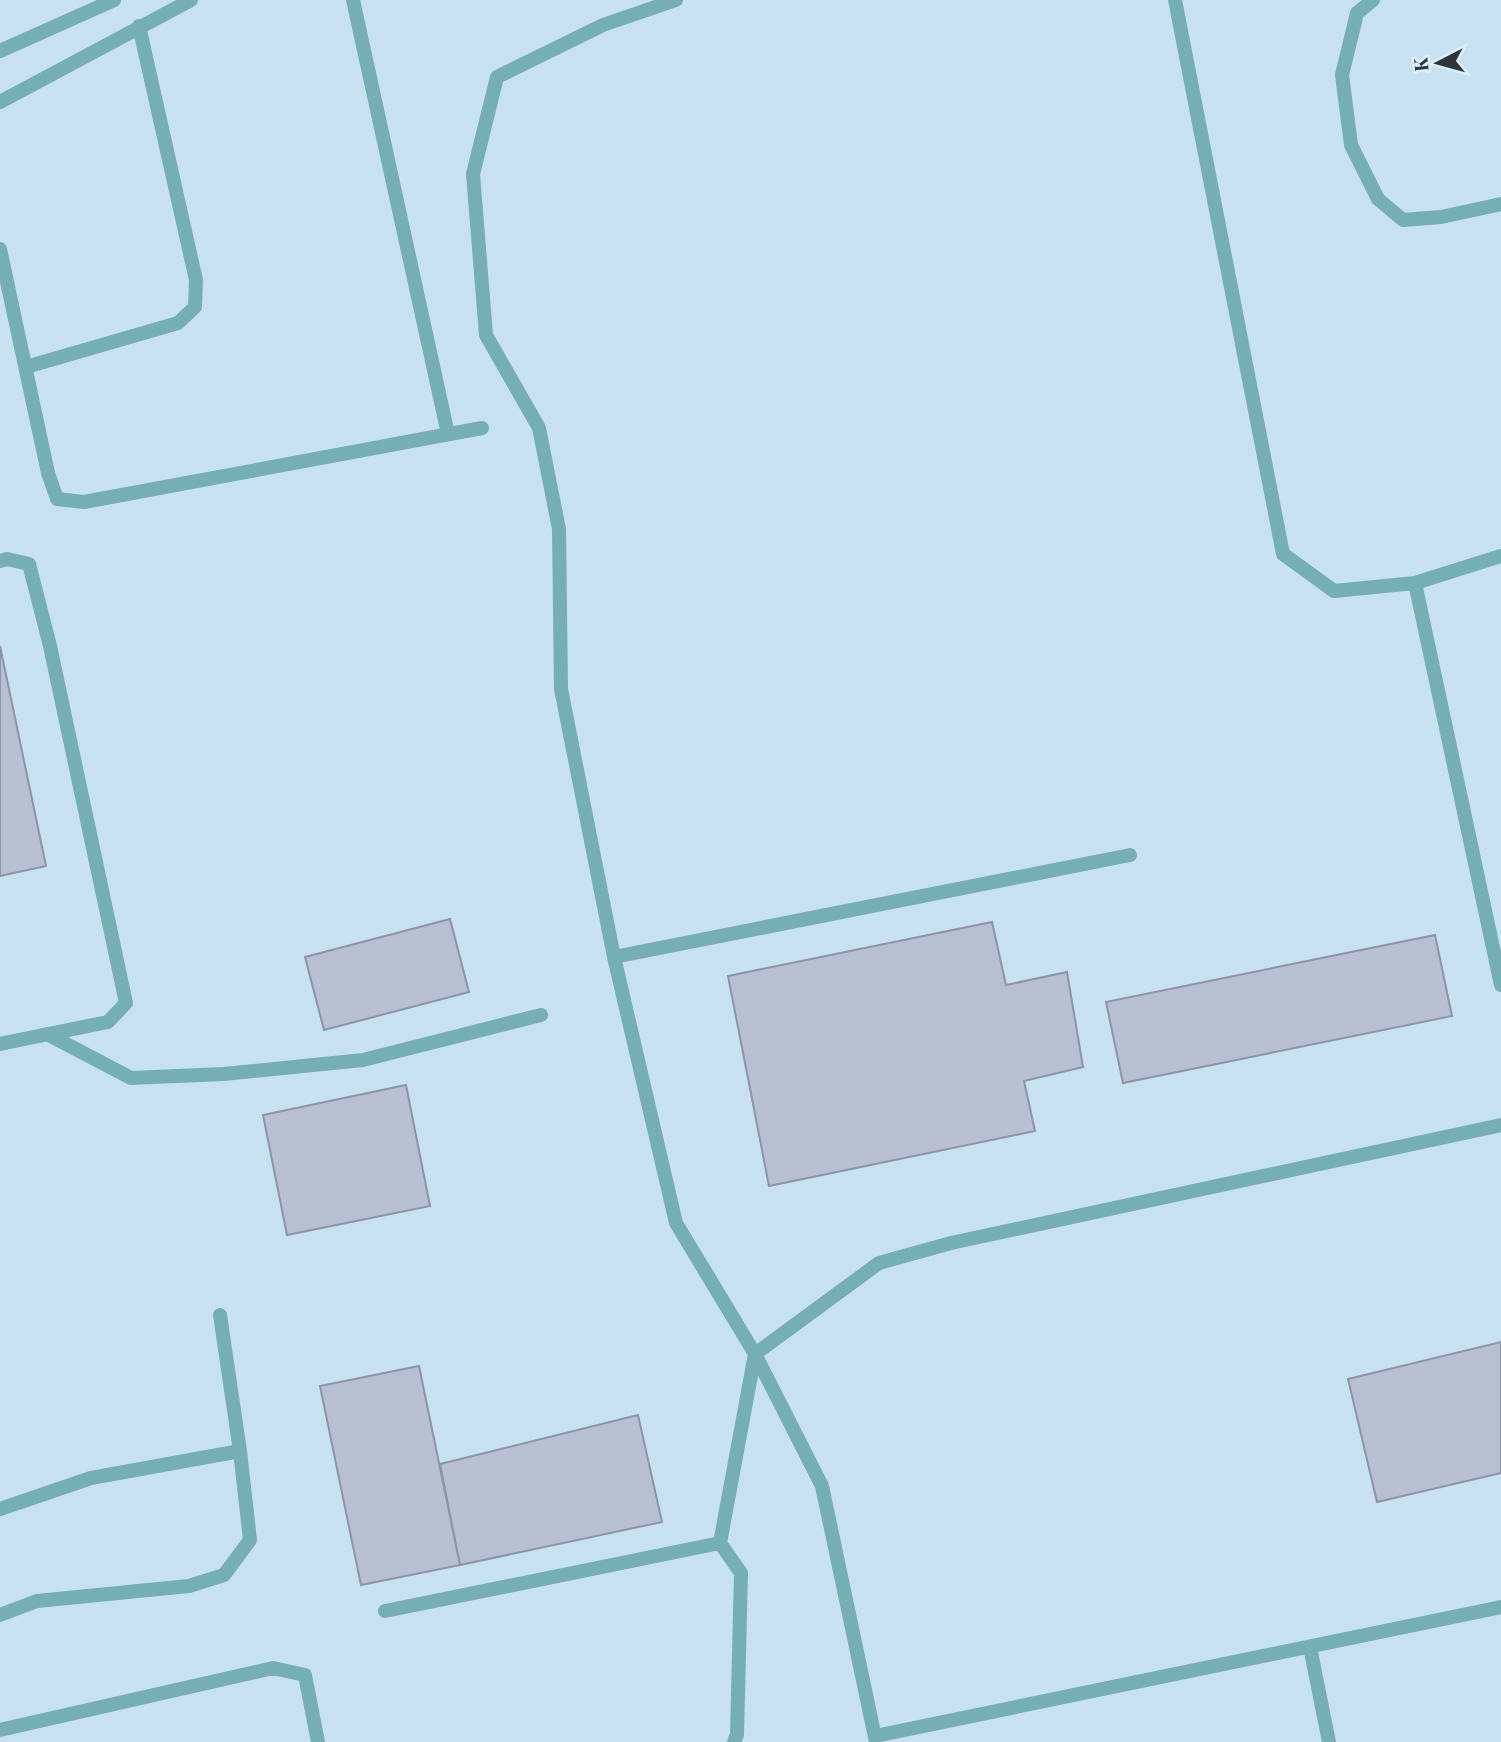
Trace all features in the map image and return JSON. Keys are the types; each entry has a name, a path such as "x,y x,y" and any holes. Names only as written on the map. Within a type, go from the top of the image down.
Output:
{"lane":[{"path":"0,51 114,0"},
{"path":"0,102 191,0"},
{"path":"353,0 447,434"},
{"path":"676,0 603,25 497,77 473,174 486,335 540,428 559,529 561,689 614,957 676,1223 754,1354 822,1486 875,1739 1501,1607"},
{"path":"1175,0 1283,554 1334,591 1415,583 1501,556"},
{"path":"1373,0 1357,13 1342,75 1351,145 1378,199 1403,220 1441,217 1501,204"},
{"path":"26,367 178,323 195,307 196,280 139,26"},
{"path":"0,249 48,473 57,499 84,502 482,428"},
{"path":"0,561 8,559 29,564 50,646 126,1003 107,1022 0,1044"},
{"path":"1415,583 1501,985"},
{"path":"614,957 1130,855"},
{"path":"47,1034 131,1078 224,1074 363,1060 541,1015"},
{"path":"733,1742 737,1735 741,1573 720,1543 754,1354 879,1263 951,1243 1501,1125"},
{"path":"0,1615 37,1601 189,1586 224,1574 250,1540 220,1315"},
{"path":"0,1509 91,1478 240,1451"},
{"path":"385,1611 720,1543"},
{"path":"1310,1647 1329,1742"},
{"path":"0,1730 273,1668 305,1675 318,1742"}],"shaded area":[{"path":"0,0 1501,0 1501,1742 0,1742"}],"building":[{"path":"0,646 46,866 0,876"},
{"path":"450,919 469,992 324,1030 305,957"},
{"path":"992,922 1006,985 1067,972 1083,1067 1024,1081 1035,1131 769,1186 728,976"},
{"path":"1435,935 1452,1016 1123,1083 1106,1002"},
{"path":"406,1085 430,1206 287,1235 263,1115"},
{"path":"1501,1342 1501,1473 1377,1502 1348,1379"},
{"path":"419,1366 460,1565 361,1585 320,1386"},
{"path":"638,1415 662,1522 460,1565 440,1464"}]}
